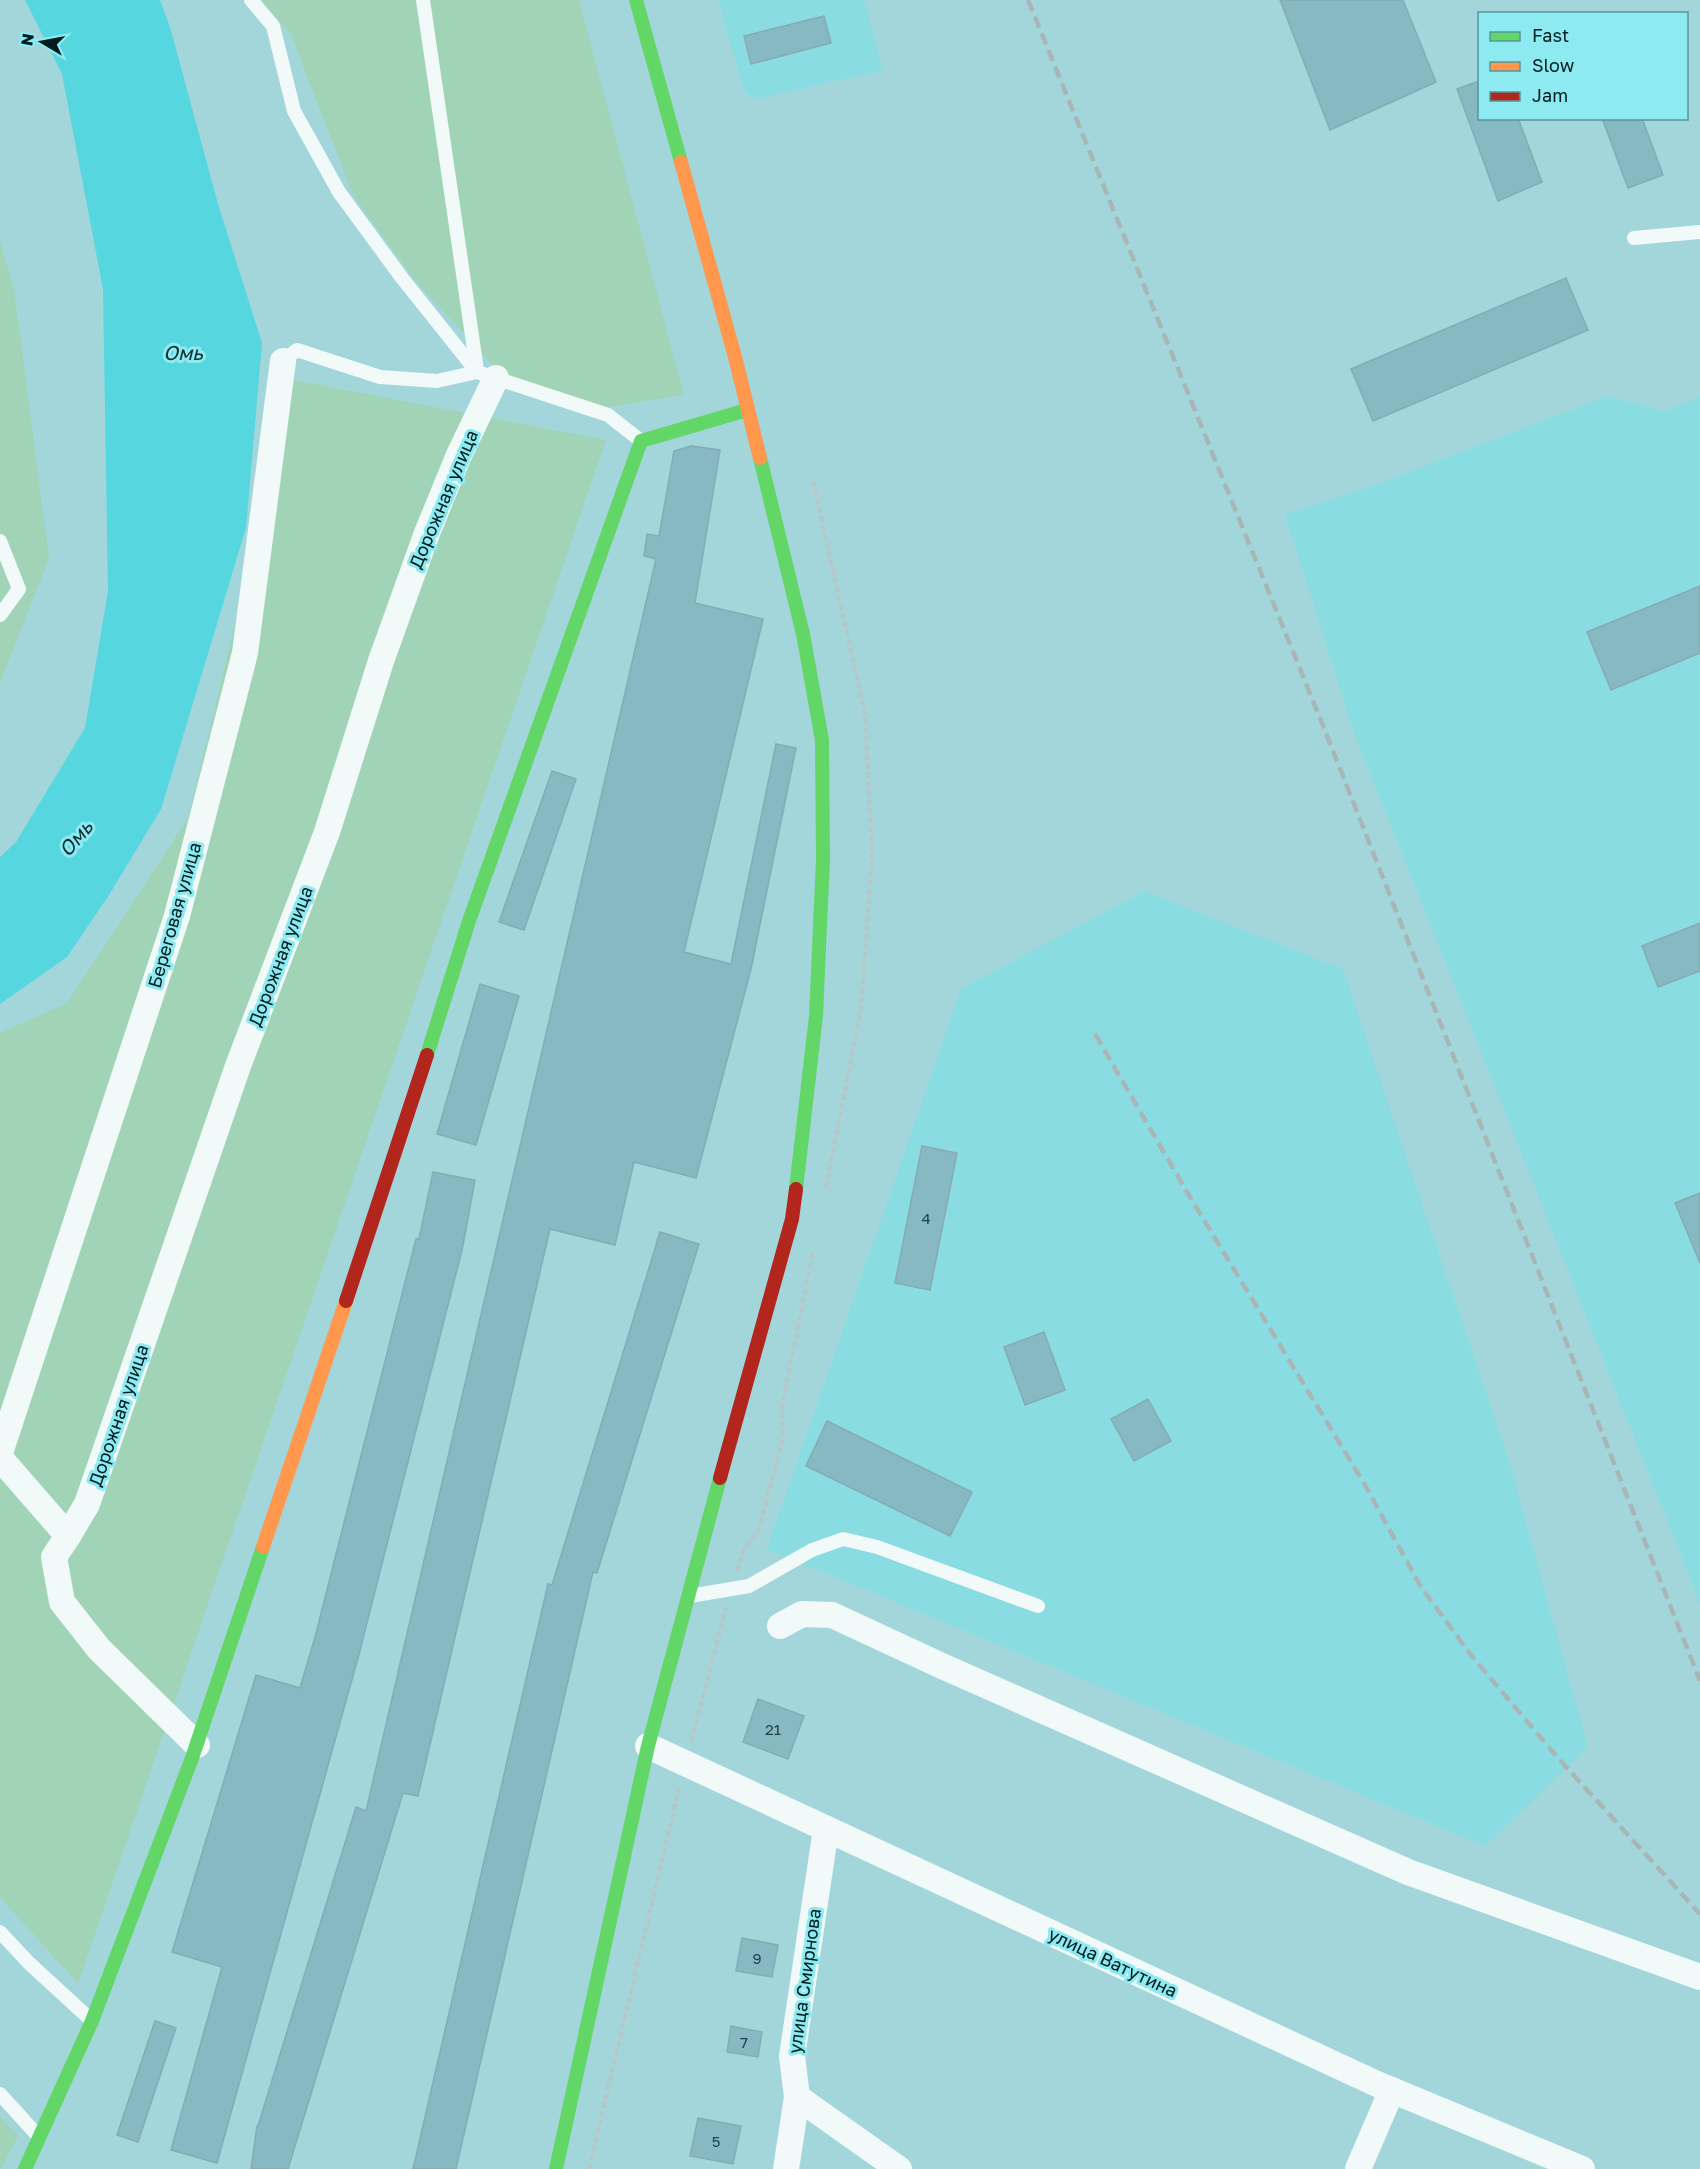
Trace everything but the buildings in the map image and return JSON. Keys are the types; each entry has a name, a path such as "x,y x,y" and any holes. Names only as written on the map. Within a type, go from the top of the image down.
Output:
{"street":[{"path":"556,2169 648,1746 792,1219 816,1016 823,859 822,740 803,634 735,357 636,0"},
{"name":"Береговая улица","path":"0,1453 180,905 245,653 283,361"},
{"name":"Дорожная улица","path":"196,1745 99,1649 62,1602 54,1557 87,1504 238,1066 327,832 381,661 487,375"},
{"path":"25,2169 92,2021 196,1745 404,1128 469,921 641,441 747,410"},
{"path":"0,1458 68,1536"},
{"path":"780,1626 802,1614 832,1615 1408,1872 1700,1977"},
{"name":"улица Ватутина","path":"648,1746 1392,2090 1582,2169"},
{"name":"улица Смирнова","path":"786,2169 797,2097 792,2056 826,1829"},
{"path":"1358,2169 1392,2090"},
{"path":"797,2097 898,2169"}],"lane":[{"path":"251,0 273,26 294,111 339,192 402,278 487,375"},
{"path":"423,0 487,375"},
{"path":"1634,238 1700,232"},
{"path":"283,361 297,350 380,377 437,381 487,375 608,415 641,441"},
{"path":"0,541 19,589 0,615"},
{"path":"688,1596 749,1586 812,1550 843,1539 877,1547 1038,1606"},
{"path":"0,1932 29,1963 92,2021"},
{"path":"0,2094 40,2137"}],"shaded area":[{"path":"718,0 864,0 883,70 755,99 744,91"},
{"path":"1608,396 1665,411 1700,397 1700,1603 1354,733 1285,514 1367,488"},
{"path":"1144,891 1343,969 1509,1461 1588,1747 1485,1846 767,1549 961,989"}],"green space":[{"path":"262,0 579,0 684,395 575,412 496,368 416,282 353,195 291,35"},
{"path":"0,242 14,289 49,558 0,683"},
{"path":"294,380 606,440 78,1984 0,1897 0,1033 67,1003 188,818"},
{"path":"0,2116 18,2136 1,2169 0,2169"}],"water":[{"name":"Омь","path":"25,0 160,0 170,27 218,204 262,343 246,528 161,809 109,895 67,957 0,1004 0,857 16,842 85,728 108,591 103,289 62,74"}],"railway":[{"path":"1028,0 1320,718 1700,1681"},
{"path":"1095,1034 1187,1192 1365,1485 1421,1587 1471,1655 1558,1758 1700,1914"}],"traffic: fast":[{"path":"636,0 681,162"},
{"path":"427,1055 469,921 641,441 747,410"},
{"path":"760,458 803,634 822,740 823,859 816,1016 796,1189"},
{"path":"556,2169 648,1746 720,1478"},
{"path":"25,2169 92,2021 192,1758 263,1547"}],"traffic: slow":[{"path":"681,162 735,357 760,458"},
{"path":"263,1547 346,1301"}],"traffic: jam":[{"path":"346,1301 427,1055"},
{"path":"720,1478 792,1219 796,1189"}]}
